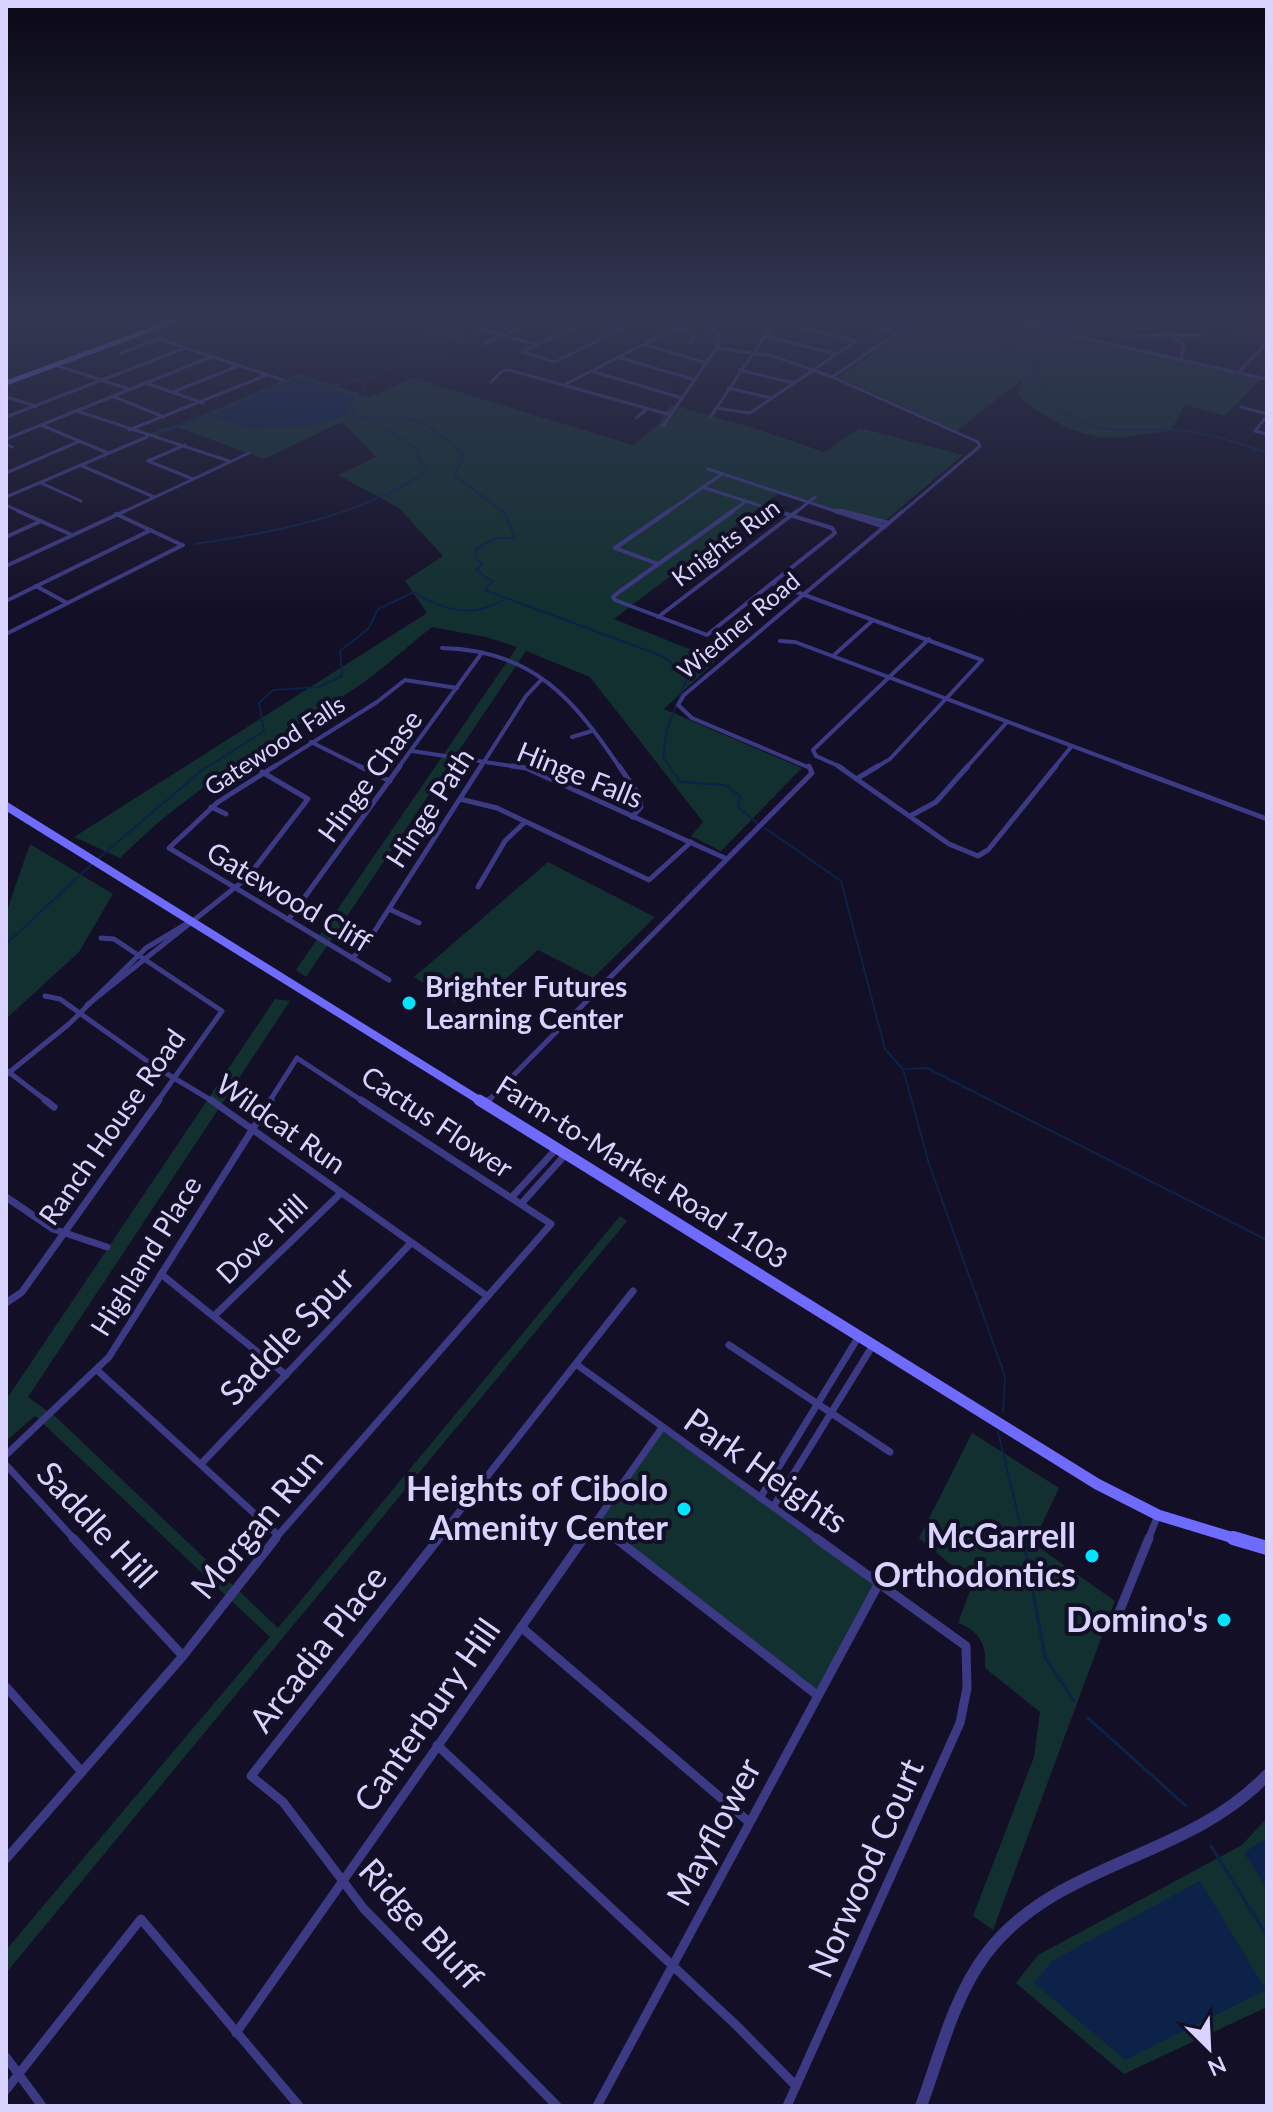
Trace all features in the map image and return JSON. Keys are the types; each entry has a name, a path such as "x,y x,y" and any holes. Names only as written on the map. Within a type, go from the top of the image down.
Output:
{"main road":[{"name":"Farm-to-Market Road 1103","path":"6,806 1061,1463 1158,1515 1267,1548"}],"street":[{"path":"12,447 6,442 65,416"},
{"path":"89,416 230,462"},
{"path":"129,431 168,416"},
{"path":"663,426 671,416"},
{"name":"Wiedner Road","path":"486,1103 813,770 692,718 678,705 684,695 980,445 916,416"},
{"path":"1267,416 1255,431 1267,434"},
{"path":"41,425 108,453"},
{"path":"6,497 147,437"},
{"path":"6,473 80,441"},
{"path":"185,445 148,461 193,479"},
{"path":"6,566 249,453"},
{"path":"80,465 154,497"},
{"path":"708,469 887,525"},
{"path":"658,564 615,548 722,474"},
{"path":"40,483 81,501"},
{"path":"702,487 832,528 835,533 707,635 613,599 746,501"},
{"name":"Knights Run","path":"658,617 815,497"},
{"path":"6,505 72,535"},
{"path":"6,634 183,545 116,514"},
{"path":"6,537 41,521"},
{"path":"6,601 151,530"},
{"path":"772,583 982,660 890,759 857,778"},
{"path":"36,586 67,603"},
{"path":"833,656 873,620"},
{"path":"929,639 813,750 816,756 857,778 955,848 973,855 983,854 1071,747"},
{"path":"780,641 795,642 1267,819"},
{"path":"442,648 481,654 542,679 562,691 639,795 641,807 632,817"},
{"name":"Hinge Chase","path":"288,920 481,654"},
{"name":"Hinge Path","path":"352,958 365,946 526,696 542,679"},
{"name":"Gatewood Falls","path":"169,848 211,807 377,702 405,680 457,688"},
{"path":"910,816 936,802 1007,722"},
{"path":"572,737 592,731"},
{"path":"311,742 390,781"},
{"name":"Hinge Falls","path":"412,751 526,768 727,859"},
{"path":"87,1005 247,878 308,799 262,772"},
{"path":"460,799 497,808 649,880 691,842"},
{"path":"211,807 226,814"},
{"path":"478,887 505,841 525,822"},
{"name":"Gatewood Cliff","path":"169,848 389,980"},
{"path":"389,909 419,923"},
{"path":"54,1107 7,1072 80,1013 137,955 174,928 191,922"},
{"path":"101,938 114,939 145,960"},
{"name":"Ranch House Road","path":"6,1303 22,1292 222,1011 145,960"},
{"name":"Wildcat Run","path":"45,996 60,999 175,1077 487,1296"},
{"name":"Highland Place","path":"6,1455 98,1371 297,1058"},
{"name":"Cactus Flower","path":"297,1058 551,1224"},
{"path":"511,1198 562,1151"},
{"path":"521,1204 562,1151"},
{"name":"Dove Hill","path":"214,1316 341,1193"},
{"path":"6,1197 32,1220 63,1235 107,1247"},
{"name":"Morgan Run","path":"6,1859 183,1656 278,1535 551,1224"},
{"name":"Saddle Spur","path":"201,1464 411,1243"},
{"path":"161,1274 286,1375"},
{"name":"Arcadia Place","path":"251,1776 633,1291"},
{"path":"760,1498 859,1336"},
{"path":"729,1345 890,1452"},
{"path":"773,1507 873,1345"},
{"name":"Park Heights","path":"576,1364 661,1429 966,1646"},
{"path":"98,1371 278,1535"},
{"name":"Canterbury Hill","path":"236,2033 661,1429"},
{"name":"Saddle Hill","path":"6,1465 183,1656"},
{"path":"1113,1627 1140,1568 1158,1515"},
{"path":"595,1522 817,1695"},
{"name":"Mayflower","path":"597,2106 879,1583"},
{"path":"521,1627 749,1822"},
{"name":"Norwood Court","path":"787,2106 960,1723 967,1688 966,1646"},
{"path":"6,1687 82,1772"},
{"path":"437,1745 796,2086"},
{"path":"921,2106 967,1987 983,1957 1010,1927 1041,1902 1227,1813 1267,1775"},
{"name":"Ridge Bluff","path":"251,1776 283,1802 341,1882 557,2106"},
{"path":"6,2090 141,1919 299,2106"},
{"path":"6,2057 42,2106"}],"green space":[{"path":"202,416 536,416 633,445 657,426 664,416 709,416 824,452 860,428 963,455 878,527 779,493 614,619 717,660 664,709 802,768 721,851 691,836 703,822 590,677 526,651 306,977 296,970 517,647 486,637 432,627 360,685 266,745 175,809 120,858 74,837 427,613 405,581 443,556 399,508 338,475 376,457 342,422 264,459 177,427 157,436 148,434"},
{"path":"923,416 976,416 957,431"},
{"path":"1046,416 1179,416 1170,431 1127,437 1090,435"},
{"path":"30,844 113,894 79,952 6,1019 6,913"},
{"path":"548,862 655,917 593,978 538,950 497,987 481,979 455,1002 414,977"},
{"path":"275,999 290,1001 28,1397 57,1418 278,1628 620,1216 627,1221 6,1973 6,1950 270,1637 35,1416 6,1441 6,1400"},
{"path":"661,1429 879,1583 817,1695 595,1522"},
{"path":"972,1433 1059,1488 1033,1543 1115,1601 993,1930 973,1916 1034,1757 1040,1712 985,1668 985,1652 977,1635 958,1623 973,1583 919,1538"},
{"path":"1267,1818 1267,2007 1124,2074 1016,1983 1038,1955 1242,1845"}],"water":[{"path":"212,416 346,416 308,426 246,428"},
{"path":"1267,1838 1267,1888 1244,1853"},
{"path":"1200,1881 1266,1990 1125,2060 1034,1983 1052,1961"}],"waterway":[{"path":"158,433 212,416"},
{"path":"355,416 418,421 440,434 465,456 454,475 505,513 515,538 497,538 477,548 475,559 483,564 476,570 492,581 485,590 662,656 688,676 679,700"},
{"path":"1069,416 1086,424 1114,430 1188,431 1267,453"},
{"path":"195,544 286,528 345,511 401,487 427,471 414,447 374,422"},
{"path":"99,858 201,771 264,731 259,703 273,690 319,687 342,676 340,651 369,628 378,609 414,592 436,604 458,610 481,609 504,600"},
{"path":"676,706 667,729 663,757 680,782 725,785 740,796 738,807 757,823"},
{"path":"765,828 841,881 885,1049 903,1069 929,1164 1005,1376 1003,1411"},
{"path":"6,944 91,865"},
{"path":"905,1069 927,1068 1267,1240"},
{"path":"998,1432 1024,1540"},
{"path":"1023,1538 1045,1657 1074,1701"},
{"path":"1088,1718 1186,1806"},
{"path":"1211,1846 1267,1936"}],"place":[{"name":"Brighter Futures Learning Center","path":"409,1003"},
{"name":"Heights of Cibolo Amenity Center","path":"684,1509"},
{"name":"McGarrell Orthodontics","path":"1092,1556"},
{"name":"Domino's","path":"1224,1620"}]}
